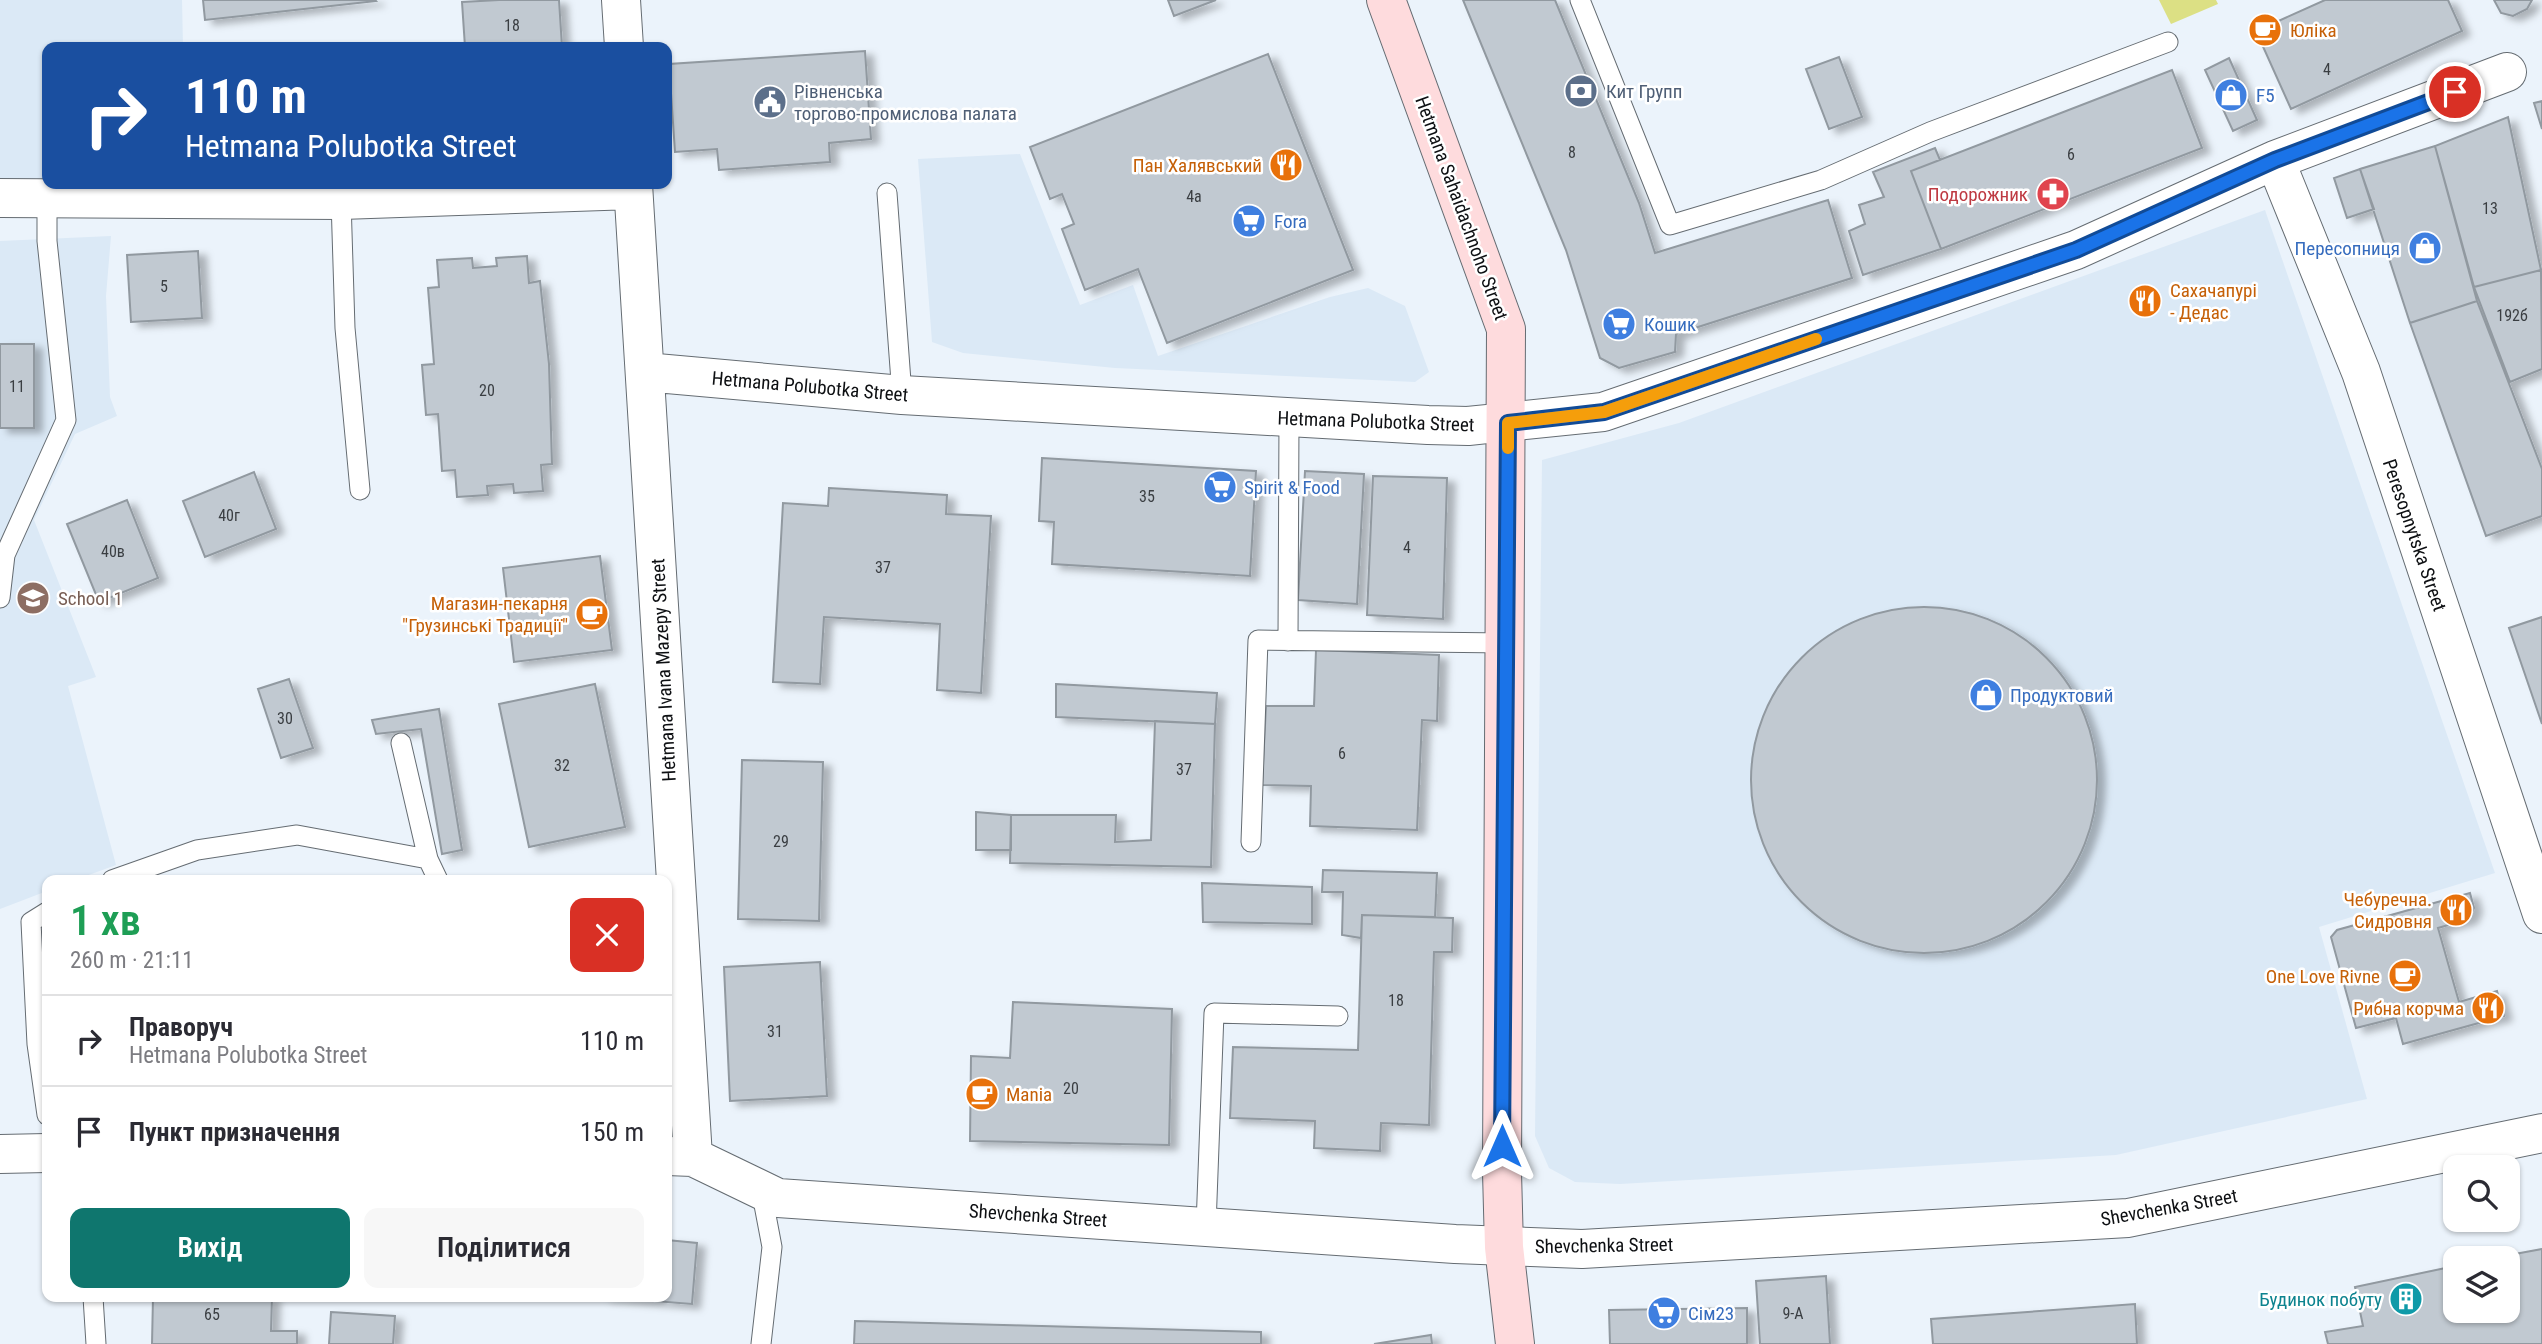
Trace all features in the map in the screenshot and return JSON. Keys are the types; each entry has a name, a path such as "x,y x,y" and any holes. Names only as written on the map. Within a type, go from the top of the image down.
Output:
{"street":[{"path":"621,0 624,42"},
{"name":"Hetmana Sahaidachnoho Street","path":"1386,0 1507,329 1504,1247 1515,1344"},
{"name":"Hetmana Polubotka Street","path":"645,372 902,395 1289,419 1468,426 1604,412 2063,255 2275,160 2507,72"},
{"name":"Peresopnytska Street","path":"2275,160 2361,372 2542,914"},
{"path":"0,198 341,200 588,189"},
{"name":"Hetmana Ivana Mazepy Street","path":"633,189 645,372 667,875"},
{"name":"Hetmana Ivana Mazepy Street","path":"672,977 680,1156"},
{"name":"Shevchenka Street","path":"680,1156 778,1198 1504,1247 1582,1249 2128,1218 2542,1133"},
{"path":"0,1154 42,1153"}],"lane":[{"path":"1580,0 1670,225 1821,180 1930,132 2168,42"},
{"path":"887,193 902,395"},
{"path":"0,598 5,555 66,420 47,241 47,198"},
{"path":"341,200 345,328 360,490"},
{"path":"1288,641 1289,419"},
{"path":"1251,842 1258,640 1506,643"},
{"path":"401,743 428,859 436,875"},
{"path":"126,875 197,850 297,835 428,859"},
{"path":"42,915 31,922 37,1044 42,1080"},
{"path":"1206,1226 1214,1013 1338,1016"},
{"path":"761,1189 772,1247 761,1344"},
{"path":"93,1302 96,1344"}],"shaded area":[{"path":"0,0 182,0 183,42 42,42 42,179 0,179"},
{"path":"1020,154 1080,305 1133,285 1158,356 1330,297 1368,288 1405,306 1429,372 1415,382 1115,368 963,353 932,342 918,159"},
{"name":"Продуктовий","path":"2265,210 2495,873 2319,927 2367,1099 2116,1155 1620,1184 1575,1182 1549,1168 1535,1136 1542,460 1679,423"},
{"name":"School 1","path":"111,236 106,296 110,397 117,416 75,434 34,520 96,677 68,686 116,865 89,875 42,875 42,893 0,909 0,241"}],"green space":[{"path":"2159,0 2216,0 2218,4 2171,24"}],"building":[{"path":"203,0 375,0 376,1 205,20"},
{"path":"559,0 562,42 465,42 462,2"},
{"path":"1168,0 1216,0 1174,16"},
{"path":"1463,0 1555,0 1639,203 1655,253 1828,200 1852,278 1676,334 1675,352 1619,368 1600,358 1566,250"},
{"path":"2325,0 2448,0 2462,31 2291,109 2256,31"},
{"path":"2494,0 2532,0 2527,9 2513,16 2501,13"},
{"name":"Рівненська торгово-промислова палата","path":"865,51 871,139 829,143 830,162 719,170 717,149 675,152 672,64"},
{"path":"1268,54 1353,270 1167,343 1138,269 1085,290 1062,229 1074,224 1062,194 1050,199 1030,147"},
{"path":"1839,57 1862,117 1829,129 1806,69"},
{"name":"F5","path":"2229,58 2257,120 2233,131 2205,70"},
{"path":"2172,70 2202,148 1941,249 1911,171"},
{"path":"2542,101 2542,129 2534,103"},
{"path":"2508,117 2541,270 2474,287 2435,146"},
{"name":"Пересопниця","path":"2435,146 2477,301 2410,323 2360,169"},
{"path":"1935,148 1940,160 1911,171 1941,249 1863,275 1849,231 1865,224 1859,205 1884,197 1873,172"},
{"path":"2360,169 2374,209 2347,218 2334,178"},
{"path":"198,251 202,318 131,322 127,255"},
{"path":"527,256 529,283 540,281 549,364 552,464 541,465 543,491 514,493 513,484 487,486 488,495 457,497 455,470 442,471 438,414 426,415 422,365 434,364 428,288 439,287 437,260 472,258 473,268 497,266 496,258"},
{"path":"2541,270 2542,369 2510,382 2474,287"},
{"path":"2477,301 2542,469 2542,516 2486,536 2410,323"},
{"path":"0,344 34,344 34,428 0,428"},
{"path":"1042,458 1256,471 1250,576 1052,564 1054,522 1039,521"},
{"path":"1305,471 1364,474 1357,604 1298,600"},
{"path":"254,472 276,529 205,557 183,501"},
{"path":"1373,476 1447,478 1443,619 1367,615"},
{"path":"829,488 947,495 946,514 991,516 981,693 937,690 940,624 824,617 820,684 773,682 783,503 828,506"},
{"path":"127,500 158,578 99,602 67,524"},
{"path":"600,556 612,650 514,662 503,568"},
{"path":"1907,607 1941,607 1974,614 2006,627 2047,657 2068,684 2084,714 2094,746 2097,780 2094,814 2084,846 2068,876 2047,903 2006,933 1974,946 1941,953 1907,953 1874,946 1842,933 1814,914 1790,890 1771,862 1758,830 1751,797 1751,763 1758,730 1771,698 1790,670 1814,646 1842,627 1874,614"},
{"path":"2542,617 2542,724 2509,628"},
{"path":"1316,650 1439,655 1437,721 1422,720 1417,830 1310,826 1311,786 1262,785 1266,706 1314,706"},
{"path":"289,679 313,748 281,758 258,689"},
{"path":"595,684 625,827 529,847 499,704"},
{"path":"1056,684 1217,693 1215,724 1056,717"},
{"path":"439,709 462,850 442,854 421,729 376,734 372,720"},
{"path":"1155,721 1215,724 1211,867 1010,863 1011,815 1116,815 1115,842 1151,840"},
{"path":"742,760 823,762 819,921 738,919"},
{"path":"976,812 1011,815 1011,850 976,850"},
{"path":"1323,870 1437,873 1435,917 1362,915 1361,938 1342,935 1343,892 1322,892"},
{"path":"1202,883 1312,887 1312,924 1203,922"},
{"path":"2470,893 2474,908 2469,919 2438,928 2459,1002 2497,991 2504,1016 2403,1044 2396,1018 2356,1028 2331,937 2337,930"},
{"path":"1362,915 1453,918 1452,952 1434,952 1429,1125 1381,1123 1380,1151 1314,1148 1315,1121 1230,1118 1233,1047 1358,1050"},
{"path":"820,962 827,1096 730,1101 724,967"},
{"path":"1013,1002 1172,1009 1169,1145 970,1141 971,1056 1010,1058"},
{"path":"672,1240 697,1243 692,1304 666,1302 672,1302"},
{"name":"Будинок побуту","path":"2542,1249 2542,1344 2328,1344 2325,1332 2363,1326 2355,1287 2443,1269 2443,1323 2520,1323 2520,1253"},
{"path":"1826,1276 1830,1344 1760,1344 1756,1281"},
{"path":"153,1302 272,1302 271,1331 297,1331 297,1344 152,1344"},
{"path":"2135,1304 2137,1344 1933,1344 1931,1319"},
{"path":"1747,1308 1747,1344 1610,1344 1609,1310"},
{"path":"331,1312 395,1316 393,1344 329,1344"},
{"path":"855,1321 1261,1332 1261,1344 854,1344"},
{"path":"1431,1335 1432,1344 1374,1344"}],"slow traffic":[{"path":"1508,448 1508,423 1604,412 1816,339"}],"place":[{"name":"Юліка","path":"2265,30"},
{"name":"Кит Групп","path":"1581,91"},
{"name":"F5","path":"2231,95"},
{"name":"Рівненська торгово-промислова палата","path":"770,102"},
{"name":"Пан Халявський","path":"1286,165"},
{"name":"Подорожник","path":"2053,194"},
{"name":"Fora","path":"1249,221"},
{"name":"Пересопниця","path":"2425,248"},
{"name":"Сахачапурі - Дедас","path":"2145,301"},
{"name":"Кошик","path":"1619,324"},
{"name":"Spirit & Food","path":"1220,487"},
{"name":"School 1","path":"33,598"},
{"name":"Магазин-пекарня \"Грузинські Традиції\"","path":"592,614"},
{"name":"Продуктовий","path":"1986,695"},
{"name":"Чебуречна. Сидровня","path":"2456,910"},
{"name":"One Love Rivne","path":"2405,976"},
{"name":"Рибна корчма","path":"2488,1008"},
{"name":"Mania","path":"982,1094"},
{"name":"Будинок побуту","path":"2406,1299"},
{"name":"Сім23","path":"1664,1313"}],"route":[{"path":"1502,1146 1508,423 1604,412 2076,250 2275,160 2455,92"}]}
